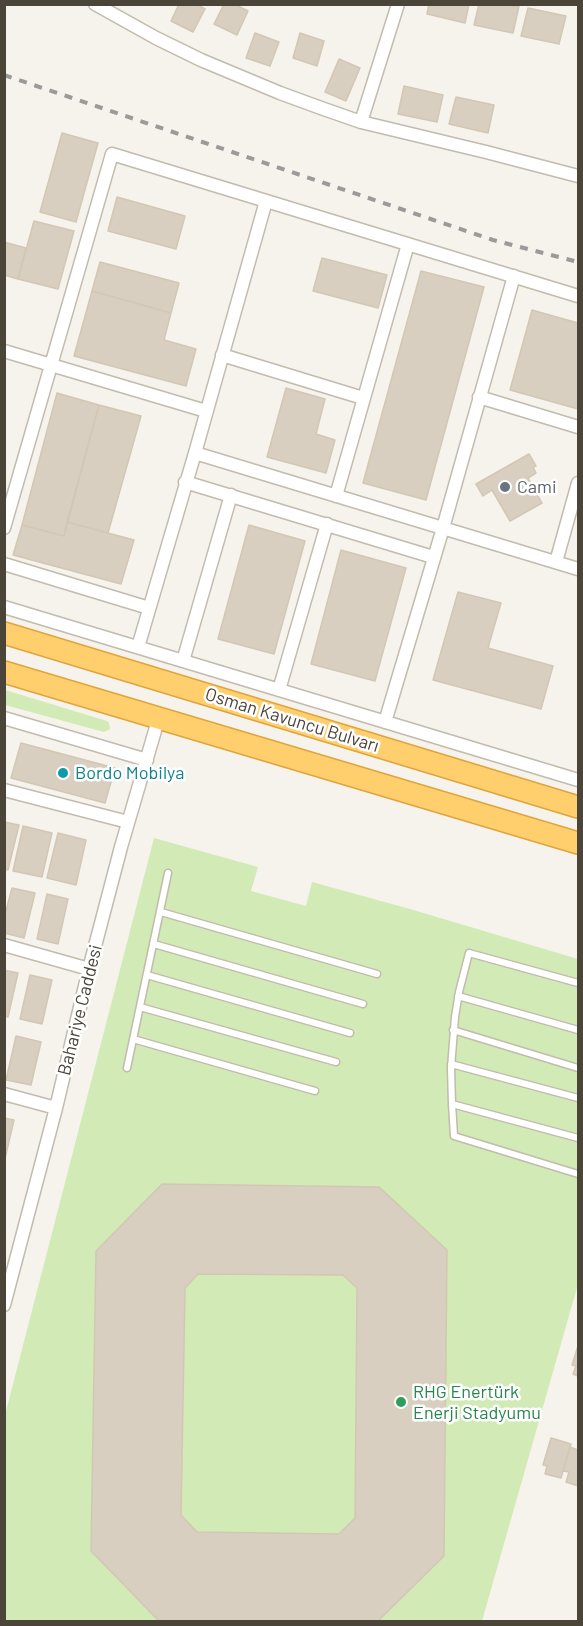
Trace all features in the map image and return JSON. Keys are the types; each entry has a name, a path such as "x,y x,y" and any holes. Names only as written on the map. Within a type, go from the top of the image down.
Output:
{"highway":[{"name":"Osman Kavuncu Bulvarı","path":"4,633 579,807"},
{"name":"Osman Kavuncu Bulvarı","path":"4,672 579,843"}],"street":[{"path":"95,4 156,38 280,93 362,122 579,176"},
{"path":"362,122 398,4"},
{"path":"4,528 112,154 579,296"},
{"path":"138,647 266,201"},
{"path":"336,495 408,244"},
{"path":"385,722 514,276"},
{"path":"4,351 206,411"},
{"path":"222,355 363,398"},
{"path":"4,360 52,365"},
{"path":"479,397 579,427"},
{"path":"195,453 579,569"},
{"path":"185,482 433,557"},
{"path":"556,562 579,483"},
{"path":"183,661 231,495"},
{"path":"279,690 327,525"},
{"path":"4,564 149,608"},
{"path":"4,607 579,780"},
{"name":"Bahariye Caddesi","path":"4,1305 56,1108 89,969 159,717"},
{"path":"4,718 147,760"},
{"path":"4,790 128,822"},
{"path":"4,945 89,969"},
{"path":"4,1094 56,1108"},
{"path":"4,1252 17,1256"}],"lane":[{"path":"127,1068 168,873"},
{"path":"160,912 377,974"},
{"path":"154,944 363,1004"},
{"path":"579,983 469,953 458,996 451,1064 454,1136 579,1174"},
{"path":"147,975 350,1033"},
{"path":"458,996 579,1030"},
{"path":"140,1007 336,1062"},
{"path":"453,1030 579,1068"},
{"path":"134,1039 315,1090"},
{"path":"451,1064 579,1098"},
{"path":"452,1104 579,1138"}],"green space":[{"path":"5,690 107,721 110,729 104,732 5,705"},
{"path":"154,838 258,867 251,891 306,906 312,882 578,959 578,1284 482,1621 5,1622 5,1415"}],"building":[{"path":"179,4 196,4 205,9 193,32 171,21"},
{"path":"224,4 234,4 248,11 237,35 214,24"},
{"path":"429,4 469,4 465,23 427,14"},
{"path":"479,4 519,6 513,33 474,25"},
{"path":"528,8 566,16 559,44 521,36"},
{"path":"255,33 279,42 270,66 246,58"},
{"path":"300,33 324,41 317,66 293,58"},
{"path":"339,59 360,68 346,101 325,92"},
{"path":"404,86 443,95 437,122 398,114"},
{"path":"456,97 494,105 488,133 449,124"},
{"path":"62,133 98,143 76,222 40,212"},
{"path":"117,197 185,216 176,249 108,231"},
{"path":"34,221 74,231 58,289 18,279"},
{"path":"4,242 26,248 18,279 4,275"},
{"path":"322,258 387,275 378,308 313,291"},
{"path":"100,262 179,283 171,313 92,291"},
{"path":"421,271 484,287 426,500 363,483"},
{"path":"92,291 171,313 164,340 196,349 186,386 74,356"},
{"path":"532,310 578,323 578,409 510,390"},
{"path":"286,388 325,399 316,434 335,440 326,473 267,457"},
{"path":"57,393 99,405 64,536 22,525"},
{"path":"99,405 141,416 108,533 67,522"},
{"name":"Cami","path":"529,454 536,466 533,467 536,473 528,478 542,503 510,521 492,490 483,496 476,484"},
{"path":"67,522 134,540 121,584 13,555 22,525 64,536"},
{"path":"249,525 305,541 274,654 218,639"},
{"path":"341,550 406,568 375,681 311,664"},
{"path":"458,592 501,603 488,648 553,666 541,709 433,680"},
{"name":"Bordo Mobilya","path":"21,743 115,768 105,803 11,778"},
{"path":"4,822 19,825 8,870 4,869"},
{"path":"23,826 52,833 42,877 13,871"},
{"path":"58,833 86,840 76,885 47,878"},
{"path":"12,888 35,893 24,938 4,933 4,918"},
{"path":"47,894 68,899 58,944 37,939"},
{"path":"4,970 18,973 8,1017 4,1016"},
{"path":"30,975 52,980 42,1024 20,1019"},
{"path":"16,1036 41,1042 31,1085 6,1080"},
{"path":"4,1118 14,1120 4,1163"},
{"name":"RHG Enertürk Enerji Stadyumu","path":"162,1184 379,1187 447,1250 444,1556 377,1622 159,1621 91,1551 96,1251","holes":["198,1274 343,1275 357,1288 355,1518 339,1534 197,1532 181,1515 185,1288"]},
{"path":"578,1346 578,1376 573,1374 576,1366 572,1365"},
{"path":"551,1438 571,1444 561,1478 545,1474 547,1466 543,1465"},
{"path":"570,1447 578,1450 578,1486 566,1482 569,1472 563,1471"}],"railway":[{"path":"4,75 493,240 578,262"}],"place":[{"name":"Cami","path":"505,487"},
{"name":"Bordo Mobilya","path":"63,773"},
{"name":"RHG Enertürk Enerji Stadyumu","path":"401,1402"}]}
